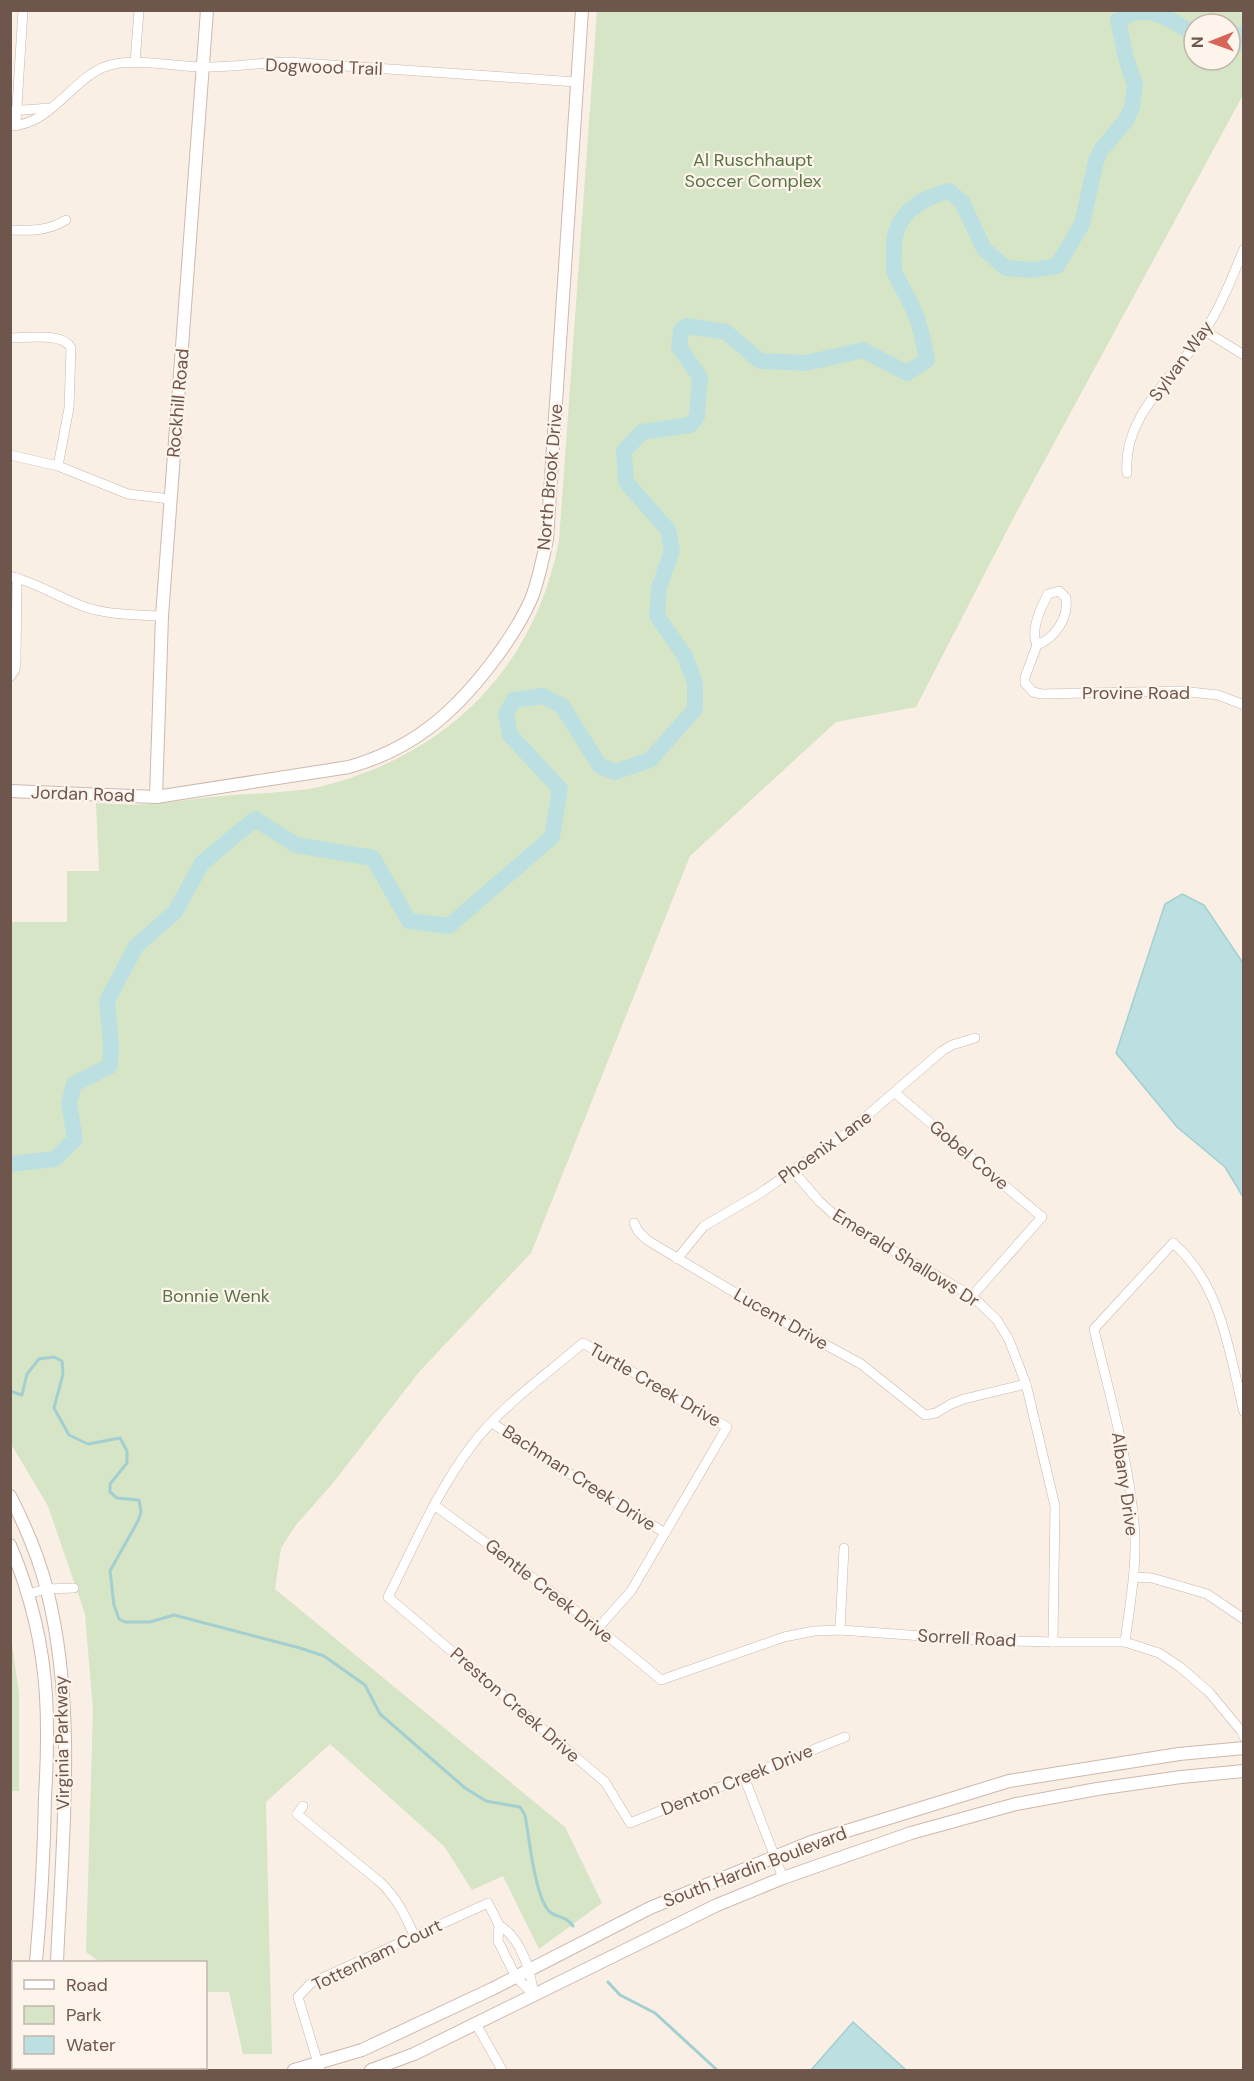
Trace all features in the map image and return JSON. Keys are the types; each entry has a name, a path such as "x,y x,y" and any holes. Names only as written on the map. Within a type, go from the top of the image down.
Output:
{"main road":[{"name":"Rockhill Road","path":"156,797 162,616 207,10"},
{"name":"North Brook Drive","path":"156,797 349,768 372,761 397,749 450,712 471,690 518,625 541,569 547,539 582,10"},
{"name":"Jordan Road","path":"10,791 156,797"},
{"name":"Virginia Parkway","path":"10,1496 25,1528 47,1589 62,1681 63,1798 57,1961"},
{"name":"Virginia Parkway","path":"10,1545 27,1594 41,1653 46,1696 44,1861 36,1961"},
{"name":"South Hardin Boulevard","path":"294,2070 319,2067 362,2050 516,1977 650,1908 812,1842 1009,1781 1179,1754 1244,1748"},
{"name":"South Hardin Boulevard","path":"371,2070 414,2054 717,1905 783,1878 911,1833 1016,1804 1097,1789 1244,1771"},
{"path":"45,1797 63,1798"}],"street":[{"path":"14,126 23,10"},
{"path":"135,63 139,10"},
{"name":"Dogwood Trail","path":"14,126 38,119 105,66 135,63 203,67 287,62 577,82"},
{"path":"14,111 50,108"},
{"path":"10,230 40,230 56,226 66,220"},
{"name":"Sylvan Way","path":"1127,473 1126,456 1146,409 1205,331 1226,292 1244,249"},
{"path":"1205,331 1244,355"},
{"path":"10,338 58,338 66,341 71,348 69,408 58,466"},
{"path":"10,455 58,466 128,495 170,499"},
{"path":"10,677 15,670 16,660 14,577 43,587 89,608 120,614 162,616"},
{"path":"1059,591 1066,598 1067,604 1062,623 1052,636 1036,645 1034,634 1045,599 1048,594 1059,591"},
{"name":"Provine Road","path":"1036,645 1025,677 1028,688 1033,692 1181,691 1205,693 1232,699 1244,705"},
{"name":"Phoenix Lane","path":"677,1259 704,1226 759,1194 848,1132 942,1051 952,1045 975,1038"},
{"name":"Gobel Cove","path":"895,1093 1042,1217 972,1296"},
{"name":"Emerald Shallows Dr","path":"793,1171 819,1201 841,1221 972,1296 1004,1329 1026,1384 1052,1485 1055,1506 1053,1642"},
{"name":"Lucent Drive","path":"634,1223 647,1240 677,1259 861,1364 922,1414 929,1415 964,1399 1026,1384"},
{"name":"Albany Drive","path":"1125,1642 1134,1577 1134,1524 1124,1454 1094,1329 1173,1243 1202,1276 1218,1308 1244,1412"},
{"name":"Turtle Creek Drive","path":"492,1423 583,1343 727,1427 665,1533"},
{"path":"434,1505 472,1444 492,1423"},
{"name":"Bachman Creek Drive","path":"492,1423 665,1533"},
{"name":"Preston Creek Drive","path":"434,1505 388,1597 605,1782 630,1822"},
{"name":"Gentle Creek Drive","path":"434,1505 528,1572 599,1627 661,1680"},
{"path":"599,1627 631,1591 665,1533"},
{"path":"840,1630 844,1548"},
{"path":"1134,1577 1152,1578 1207,1594 1244,1619"},
{"path":"27,1594 47,1589 74,1588"},
{"name":"Sorrell Road","path":"661,1680 784,1637 814,1631 840,1630 977,1640 1125,1642 1160,1653 1180,1667 1209,1692 1244,1737"},
{"name":"Denton Creek Drive","path":"630,1822 845,1737"},
{"path":"744,1777 783,1878"},
{"path":"303,1806 297,1814 392,1895 402,1909 414,1935"},
{"name":"Tottenham Court","path":"319,2067 298,1997 311,1983 488,1903 499,1925"},
{"path":"499,1925 510,1932 530,1970 534,1995 516,1977 498,1941 499,1925"},
{"path":"476,2024 502,2070"}],"green space":[{"path":"597,11 1243,11 1243,95 1015,515 916,707 836,722 690,856 531,1253 419,1372 333,1483 296,1525 281,1548 275,1589 565,1827 602,1903 539,1949 503,1876 472,1890 444,1846 330,1744 266,1802 272,2054 243,2054 229,1992 207,1992 207,1961 99,1961 86,1952 93,1710 85,1614 48,1506 11,1444 11,922 67,922 67,871 99,871 96,803 151,804 296,791 319,787 365,773 407,754 444,730 477,701 506,667 529,630 547,587 559,541"},
{"path":"11,1637 19,1693 19,1791 11,1791"}],"water":[{"path":"1182,894 1204,905 1243,963 1243,1197 1225,1167 1177,1127 1116,1053 1165,904"},
{"path":"853,2022 906,2070 811,2070"}],"waterway":[{"path":"10,1164 55,1159 75,1139 69,1103 74,1084 110,1066 111,1044 107,1001 136,946 175,912 202,863 255,819 296,845 373,858 409,921 449,926 552,837 560,789 510,735 506,714 514,700 543,696 562,706 600,766 615,772 650,760 695,709 695,683 685,656 657,616 659,588 672,550 668,530 626,482 624,451 642,432 690,425 697,417 700,377 679,347 681,330 687,326 726,332 760,361 806,363 863,350 907,373 927,360 915,313 894,268 894,241 897,230 908,212 926,199 949,191 962,202 984,249 1006,268 1032,270 1057,266 1082,224 1096,161 1101,150 1127,119 1132,107 1135,85 1126,58 1118,20 1138,12 1148,12 1158,14 1182,27"},
{"path":"1242,37 1244,33"},
{"path":"10,1391 22,1395 27,1374 39,1359 54,1357 62,1361 63,1374 54,1408 69,1435 88,1444 120,1438 127,1451 127,1463 110,1484 110,1492 117,1498 139,1500 141,1512 110,1571 114,1605 119,1619 125,1622 150,1622 174,1615 324,1656 365,1685 380,1714 465,1788 486,1801 520,1807 525,1815 540,1894 550,1912 564,1918 573,1926"},
{"path":"608,1982 620,1995 655,2013 717,2070"}],"park label":[{"name":"Al Ruschhaupt Soccer Complex","path":"753,170"},
{"name":"Bonnie Wenk","path":"216,1296"}]}
